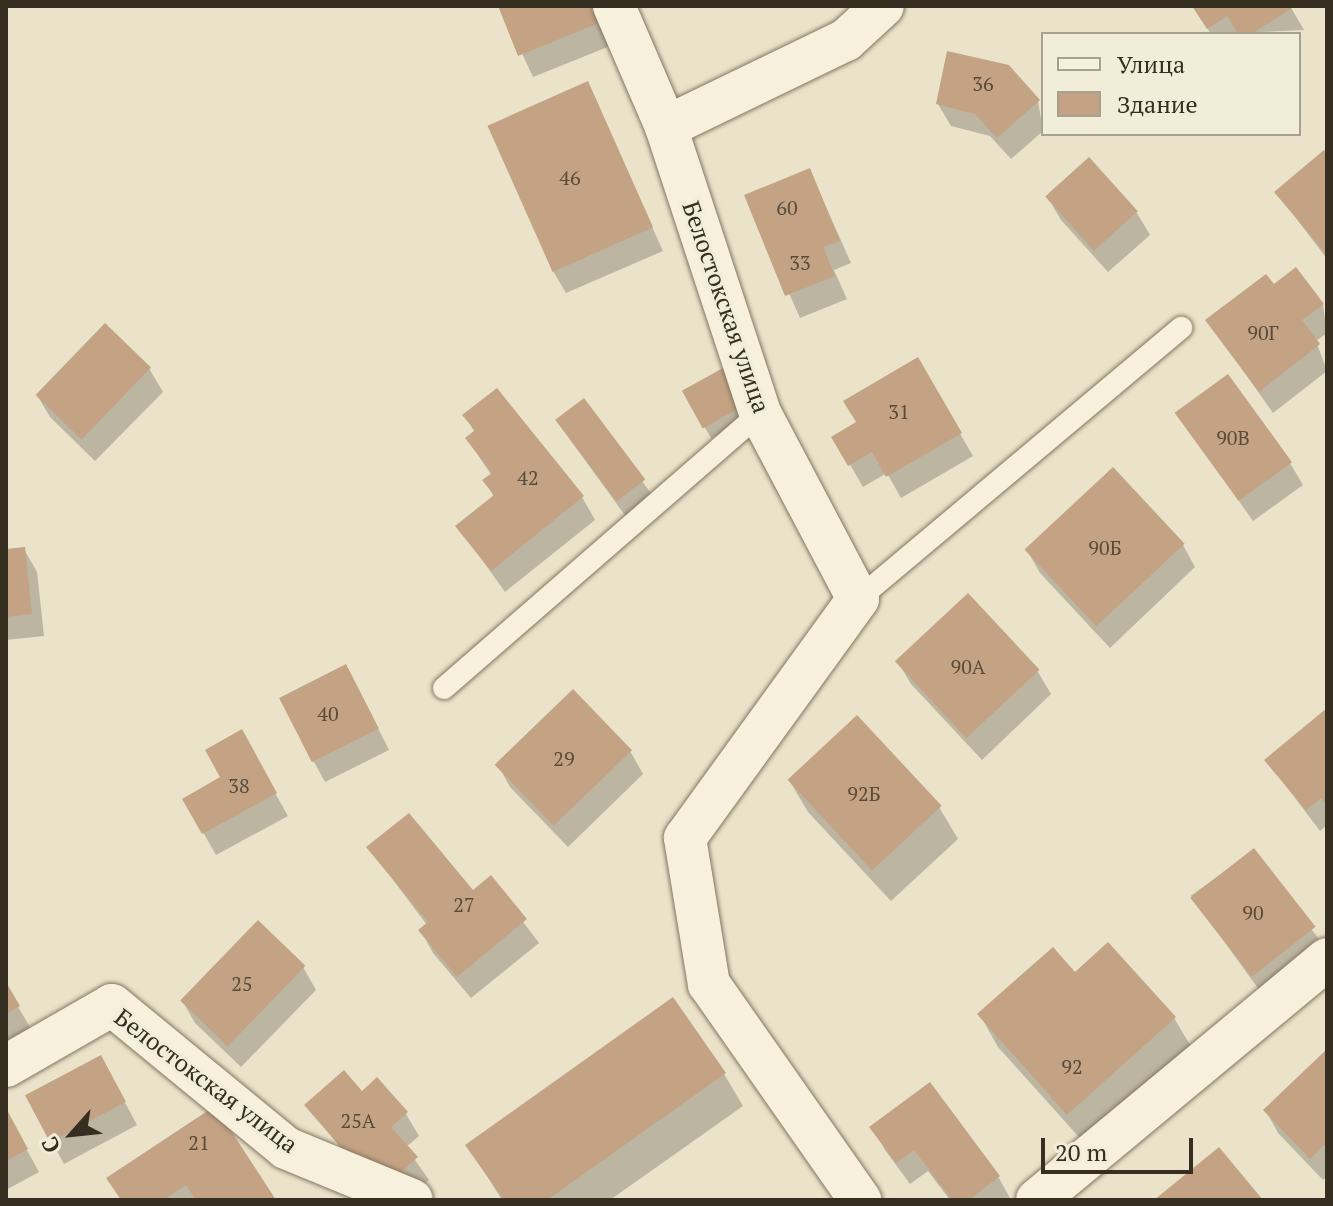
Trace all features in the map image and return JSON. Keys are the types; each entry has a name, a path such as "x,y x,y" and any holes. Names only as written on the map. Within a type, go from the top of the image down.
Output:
{"street":[{"name":"Белостокская улица","path":"614,6 666,127 760,413 858,599"},
{"path":"666,127 846,40 883,6"},
{"path":"858,599 685,838 709,984 860,1200"},
{"path":"1037,1200 1327,959"},
{"name":"Белостокская улица","path":"6,1066 112,1005 286,1148 412,1200"}],"lane":[{"path":"858,599 1181,328"},
{"path":"444,688 760,413"}],"building":[{"path":"498,6 591,6 599,23 518,56"},
{"path":"1192,6 1295,6 1254,32 1237,32 1227,16 1207,29"},
{"path":"947,51 1009,65 1040,100 997,138 975,114 936,104"},
{"path":"588,81 653,227 553,272 488,126"},
{"path":"1324,150 1327,153 1327,255 1274,192"},
{"path":"1089,157 1138,211 1094,251 1045,196"},
{"path":"810,168 840,241 823,247 835,276 785,296 744,195"},
{"path":"1296,267 1324,304 1302,320 1320,344 1259,392 1205,320 1266,274 1274,284"},
{"path":"105,323 151,367 82,439 36,395"},
{"path":"918,357 962,433 886,477 872,452 848,466 831,437 856,422 843,401"},
{"path":"723,368 744,406 703,428 682,391"},
{"path":"1228,374 1292,462 1239,501 1175,413"},
{"path":"497,388 584,496 491,571 455,526 494,495 482,480 492,473 465,438 475,430 462,415"},
{"path":"584,398 645,479 617,501 555,420"},
{"path":"1113,467 1185,544 1096,626 1025,550"},
{"path":"25,547 32,614 6,617 6,549"},
{"path":"968,593 1040,670 966,738 895,661"},
{"path":"346,664 379,728 312,762 279,698"},
{"path":"573,689 632,750 554,826 495,765"},
{"path":"1327,708 1327,805 1321,798 1306,810 1264,760"},
{"path":"857,715 942,806 872,870 788,780"},
{"path":"242,729 277,793 202,834 182,799 220,777 205,750"},
{"path":"409,813 473,890 491,875 527,919 457,977 418,930 428,922 366,847"},
{"path":"1254,848 1316,927 1252,977 1190,898"},
{"path":"258,920 305,966 228,1046 180,1001"},
{"path":"1108,942 1176,1017 1067,1115 977,1014 1053,947 1075,972"},
{"path":"6,982 20,1006 6,1014"},
{"path":"673,997 726,1073 547,1200 504,1200 465,1145"},
{"path":"1327,1049 1327,1142 1310,1159 1263,1110"},
{"path":"101,1055 126,1102 50,1142 25,1095"},
{"path":"344,1070 362,1091 377,1077 408,1112 391,1127 418,1157 395,1177 382,1164 367,1177 304,1105"},
{"path":"930,1082 1000,1176 969,1200 952,1200 914,1150 896,1163 869,1127"},
{"path":"215,1106 276,1200 196,1200 186,1185 163,1200 121,1200 106,1178"},
{"path":"6,1108 28,1149 6,1161"},
{"path":"1219,1147 1263,1200 1154,1200"}]}
